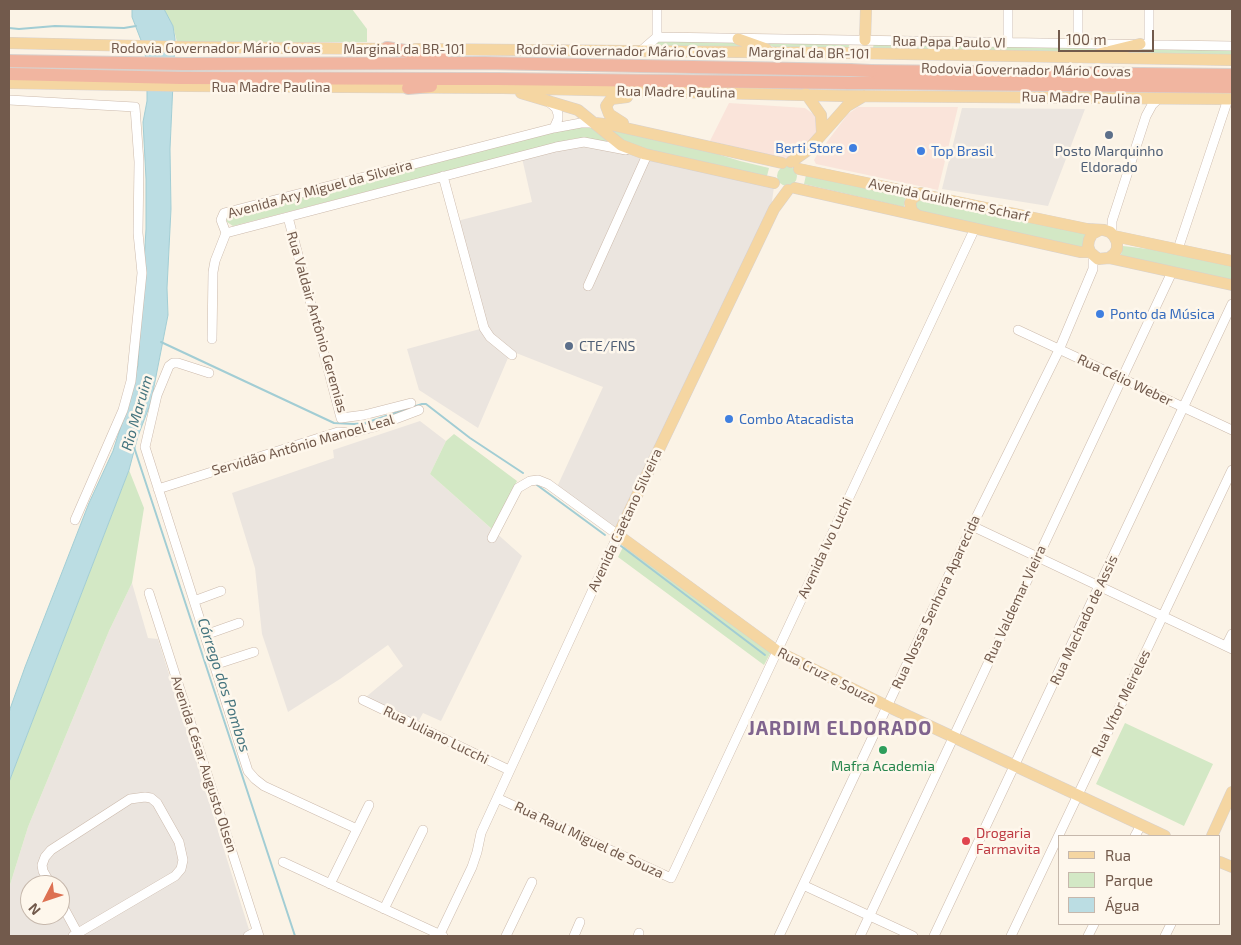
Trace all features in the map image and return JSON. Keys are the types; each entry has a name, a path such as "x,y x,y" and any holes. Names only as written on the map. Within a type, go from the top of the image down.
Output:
{"highway":[{"path":"387,48 484,63"},
{"name":"Rodovia Governador Mário Covas","path":"9,61 182,64 484,63 870,77 1232,86"},
{"name":"Rodovia Governador Mário Covas","path":"9,74 120,81 500,84 849,76"},
{"name":"Rodovia Governador Mário Covas","path":"870,77 1232,75"},
{"path":"408,88 500,84"}],"main road":[{"path":"865,40 866,9"},
{"path":"738,39 774,52"},
{"name":"Marginal da BR-101","path":"9,43 184,47 846,53 1232,60"},
{"path":"1080,58 1144,44"},
{"path":"846,53 857,64 859,95"},
{"path":"793,165 800,181 783,187 773,173 778,165 793,165 862,91 860,79 866,54"},
{"path":"9,83 120,81"},
{"name":"Rua Madre Paulina","path":"185,82 408,88"},
{"path":"500,84 578,110 610,137 621,144 646,154"},
{"name":"Rua Madre Paulina","path":"500,84 672,92 1230,99"},
{"path":"658,135 615,119 606,110 606,106 608,101 616,98 664,95 672,92"},
{"path":"806,94 821,115 822,133"},
{"name":"Avenida Ary Miguel da Silveira","path":"595,123 612,124 793,165"},
{"name":"Avenida Ary Miguel da Silveira","path":"646,154 783,187"},
{"name":"Avenida Guilherme Scharf","path":"793,165 1232,261"},
{"name":"Avenida Guilherme Scharf","path":"783,187 1232,285"},
{"name":"Avenida Caetano Silveira","path":"618,535 783,187"},
{"path":"917,215 912,212 910,203 915,196 921,193"},
{"path":"1106,233 1117,242 1117,249 1114,254 1099,257 1088,246 1089,240 1092,234 1106,233"},
{"name":"Rua Cruz e Souza","path":"618,535 777,651 887,706 1163,835"},
{"path":"1212,835 1232,792"}],"street":[{"path":"641,51 657,38 657,9"},
{"path":"1008,9 1008,42"},
{"path":"1078,9 1078,43"},
{"path":"1144,44 1149,9"},
{"name":"Rua Papa Paulo VI","path":"657,38 1232,46"},
{"path":"1132,98 1140,104 1146,116"},
{"path":"1106,233 1112,222 1146,116 1152,104 1159,98"},
{"path":"1178,249 1230,99"},
{"path":"9,100 135,107 139,162 138,233 142,272 131,381 123,410 75,520"},
{"path":"547,100 556,108 558,114 554,128"},
{"name":"Avenida Ary Miguel da Silveira","path":"595,123 571,124 554,128 224,213 220,220 226,233 578,142 646,154"},
{"path":"588,286 646,154"},
{"path":"443,176 482,323 486,333 512,355"},
{"name":"Rua Valdair Antônio Geremias","path":"288,217 341,419 411,403"},
{"name":"Avenida Ivo Luchi","path":"676,868 975,228"},
{"path":"212,339 215,261 226,233"},
{"name":"Rua Nossa Senhora Aparecida","path":"779,936 972,526 1059,350 1099,257"},
{"name":"Rua Valdemar Vieira","path":"860,936 1172,272"},
{"name":"Rua Machado de Assis","path":"934,936 1232,304"},
{"name":"Rua Célio Weber","path":"1018,330 1232,430"},
{"path":"209,373 178,363 171,364 157,395 145,447 214,664 251,775 264,786 357,829"},
{"name":"Servidão Antônio Manoel Leal","path":"158,489 338,431 351,432 419,410"},
{"path":"338,431 341,419"},
{"name":"Rua Vítor Meireles","path":"1058,835 1232,470"},
{"path":"492,538 518,488 530,481 538,480 548,484 618,535"},
{"path":"972,526 1229,648 1232,634"},
{"name":"Avenida Caetano Silveira","path":"441,936 472,867 481,833 618,535"},
{"path":"194,601 221,591"},
{"name":"Avenida César Augusto Olsen","path":"149,593 258,934"},
{"path":"205,635 238,623"},
{"path":"214,664 254,652"},
{"name":"Rua Juliano Lucchi","path":"363,700 509,770"},
{"path":"45,875 42,865 51,850 130,799 145,796 157,803 179,842 184,860 181,869 175,876 77,935 70,921"},
{"name":"Rua Raul Miguel de Souza","path":"497,798 671,878 676,868"},
{"path":"330,884 369,805"},
{"path":"1135,835 1140,825"},
{"path":"384,909 423,830"},
{"name":"Rua Vítor Meireles","path":"1011,936 1058,836"},
{"path":"284,862 441,936"},
{"path":"506,936 532,882"},
{"path":"803,885 914,936"},
{"path":"574,936 580,922"},
{"path":"248,936 258,934"}],"shaded area":[{"path":"729,103 805,108 816,116 817,131 799,154 788,159 710,141"},
{"path":"858,107 958,107 938,190 816,164 814,160 817,155 848,114"},
{"path":"962,108 1085,109 1048,206 942,189"},
{"path":"584,145 774,187 771,208 617,530 557,487 603,387 511,351 478,428 419,390 407,349 480,329 457,221 532,202 522,158"},
{"path":"420,421 446,441 430,474 522,556 441,721 423,713 418,722 366,697 403,666 388,645 340,679 288,712 262,634 255,568 232,493 334,458 333,450"},
{"path":"132,583 148,638 158,639 251,936 9,936 9,888 28,827 109,631"}],"green space":[{"path":"164,9 352,9 367,29 367,42 177,42 173,26"},
{"path":"659,39 736,41 757,50 649,46"},
{"path":"758,40 850,44 848,48 774,47"},
{"path":"874,42 1110,46 1086,53 873,48"},
{"path":"1137,47 1232,47 1232,56 1112,54"},
{"path":"594,124 613,144 583,138 572,139 233,226 227,222 226,217 545,132"},
{"path":"614,127 678,142 769,168 767,176 645,151 607,132"},
{"path":"783,166 791,166 797,172 797,180 791,186 783,186 777,180 777,172"},
{"path":"806,175 909,196 905,199 904,207 804,184"},
{"path":"918,200 1086,233 1084,248 920,212 914,205"},
{"path":"1123,246 1174,252 1232,265 1232,284 1120,259"},
{"path":"454,434 517,481 493,530 430,474 446,441"},
{"path":"129,470 144,508 132,583 109,631 28,827 9,888 9,782"},
{"path":"624,545 772,650 764,665 618,557"},
{"path":"1125,723 1213,764 1184,826 1096,784"}],"water":[{"name":"Rio Maruim","path":"132,9 164,9 173,26 175,39 170,149 171,209 167,288 168,315 151,402 138,436 129,470 9,782 10,709 89,503 113,451 131,395 138,365 146,229 143,122 147,101 147,65 144,48 132,17"}],"waterway":[{"path":"9,28 55,26 124,28 136,26"},
{"path":"161,342 334,423 365,423 426,404 470,438 523,473"},
{"name":"Córrego dos Pombos","path":"134,447 295,936"},
{"path":"537,485 605,535"},
{"path":"621,546 765,655"}],"place":[{"name":"Posto Marquinho Eldorado","path":"1109,135"},
{"name":"Berti Store","path":"853,148"},
{"name":"Top Brasil","path":"921,151"},
{"name":"Ponto da Música","path":"1100,314"},
{"name":"CTE/FNS","path":"569,346"},
{"name":"Combo Atacadista","path":"729,419"},
{"name":"Mafra Academia","path":"883,750"},
{"name":"Drogaria Farmavita","path":"966,841"}],"district":[{"name":"JARDIM ELDORADO","path":"840,729"}]}
